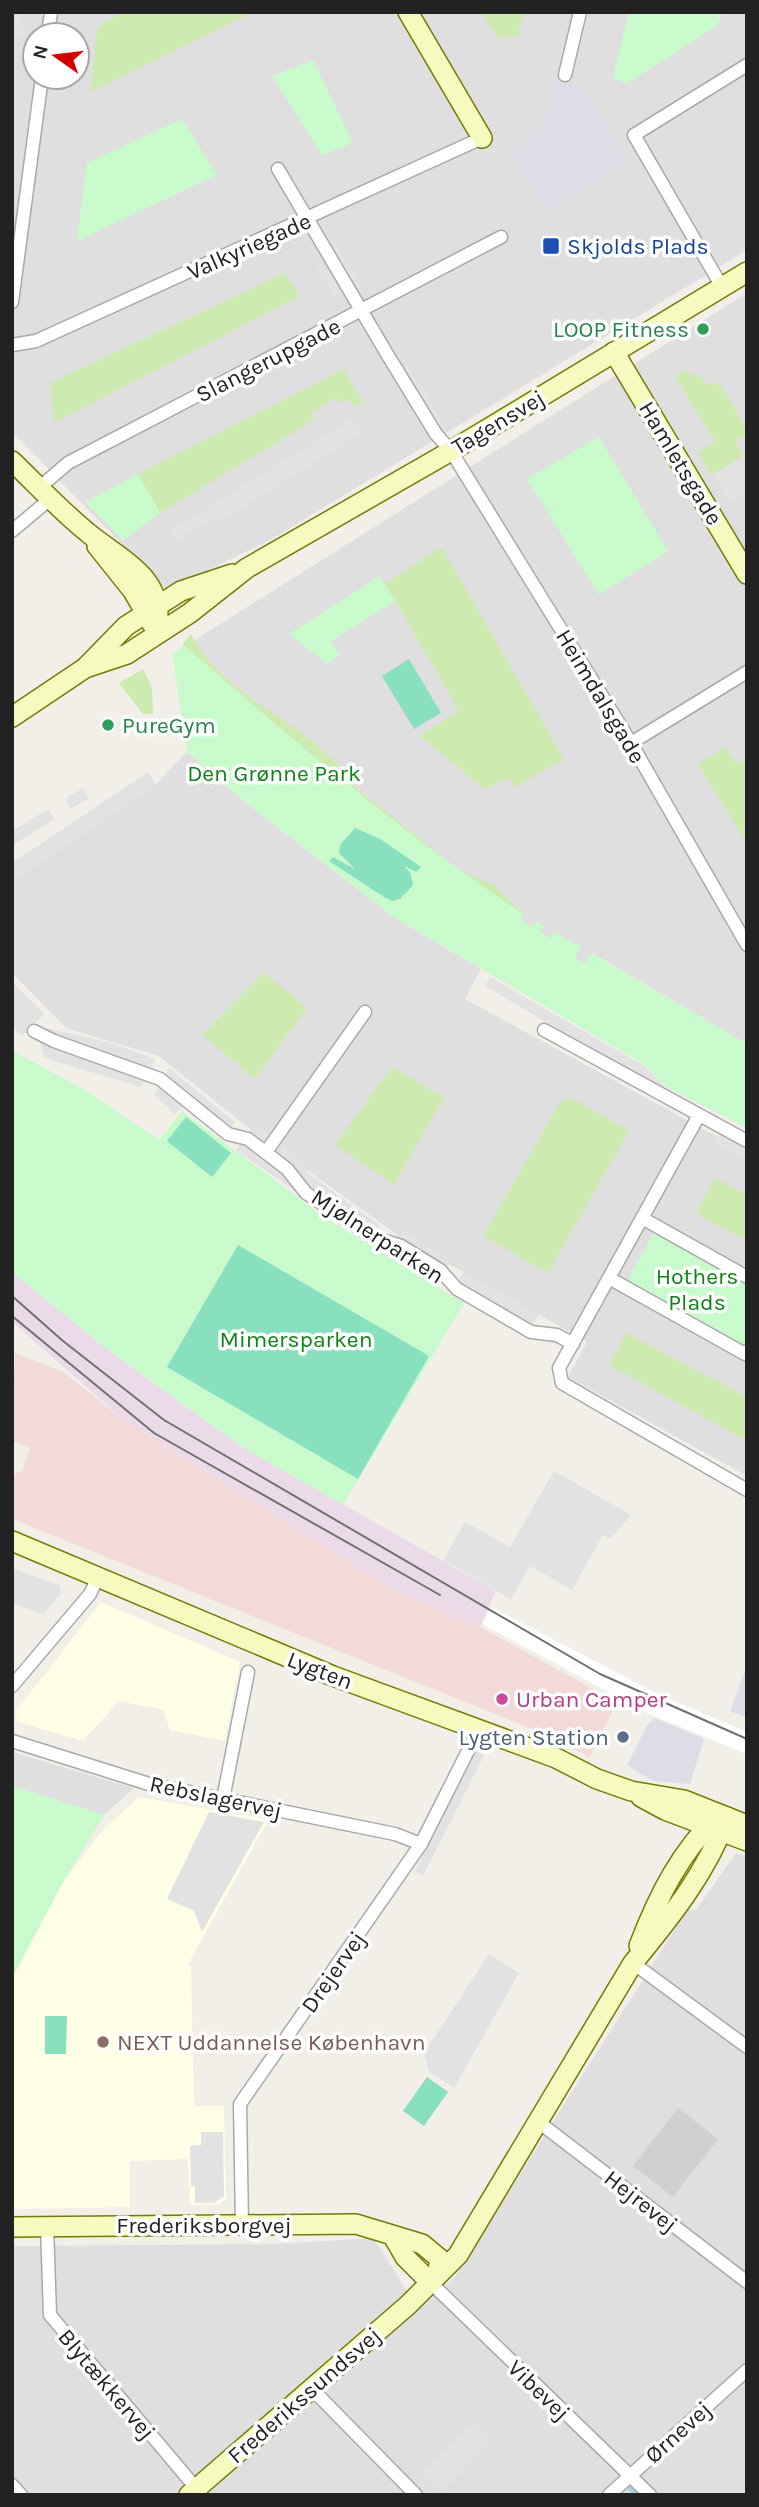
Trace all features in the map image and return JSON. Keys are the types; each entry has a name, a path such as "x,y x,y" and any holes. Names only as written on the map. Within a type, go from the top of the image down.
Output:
{"street":[{"path":"408,12 482,138"},
{"path":"565,75 580,12"},
{"path":"722,287 634,135 747,65"},
{"path":"12,302 40,91"},
{"name":"Valkyriegade","path":"12,345 36,341 306,221 482,138"},
{"name":"Heimdalsgade","path":"278,169 360,313 436,434 451,451 631,743 747,945"},
{"name":"Slangerupgade","path":"12,531 68,463 360,313 500,237"},
{"name":"Tagensvej","path":"85,668 127,654 247,568 451,451 747,272"},
{"name":"Hamletsgade","path":"614,352 747,574"},
{"path":"12,461 88,533 133,591 151,609 158,634"},
{"name":"Tagensvej","path":"12,717 85,668 116,634 151,609 181,591 247,568"},
{"path":"631,743 747,672"},
{"path":"266,1152 365,1012"},
{"path":"544,1030 698,1117 747,1141"},
{"name":"Mjølnerparken","path":"34,1031 160,1079 228,1133 248,1139 266,1152 300,1181 306,1193 373,1237 401,1246 440,1270 457,1289 531,1332 557,1335 573,1344"},
{"path":"698,1117 559,1368 562,1383 747,1490"},
{"path":"642,1219 747,1277"},
{"path":"609,1278 745,1354 747,1351"},
{"name":"Lygten","path":"12,1541 99,1575 320,1671 556,1758 597,1779 631,1791 665,1810 724,1824"},
{"path":"12,1686 90,1594 99,1575"},
{"path":"223,1799 248,1672"},
{"name":"Drejervej","path":"242,2226 240,2104 421,1844 479,1730"},
{"name":"Rebslagervej","path":"12,1741 149,1784 395,1834 421,1844"},
{"name":"Frederikssundsvej","path":"195,2493 461,2252 509,2174 536,2120 632,1963 664,1926 715,1851 724,1824"},
{"path":"632,1963 747,2047"},
{"name":"Hejrevej","path":"536,2120 747,2282"},
{"name":"Frederiksborgvej","path":"12,2227 356,2224 393,2236 405,2257 431,2278"},
{"name":"Blytækkervej","path":"47,2226 50,2315 195,2493"},
{"name":"Vibevej","path":"431,2278 650,2495"},
{"name":"Ørnevej","path":"609,2495 747,2370"},
{"path":"312,2389 416,2495"},
{"path":"12,2485 21,2495"}],"shaded area":[{"path":"12,12 747,12 747,250 272,539 167,590 12,432"},
{"path":"12,12 16,12 21,25 21,38 12,41"},
{"path":"557,79 582,84 631,165 626,163 547,211 511,151 543,131"},
{"path":"328,231 361,285 354,294 321,239"},
{"path":"321,262 342,292 338,301 316,269"},
{"path":"747,293 747,1044 592,953 585,964 521,921 524,914 436,853 246,700 185,646"},
{"path":"398,354 403,357 445,424 440,432 395,362"},
{"path":"353,418 362,433 221,521 217,516 175,542 169,532"},
{"path":"743,456 747,462 747,493 731,502 714,474"},
{"path":"187,752 255,810 395,918 481,969 465,999 747,1153 747,1476 568,1377 587,1342 396,1234 241,1122 159,1056 66,1028 12,973 12,882 156,784"},
{"path":"148,772 156,784 12,882 12,863"},
{"path":"83,788 89,798 71,809 65,799"},
{"path":"48,809 54,819 12,846 12,831"},
{"path":"490,977 646,1067 665,1087 662,1091 485,986"},
{"path":"12,982 44,1014 22,1036 12,1026"},
{"path":"41,1027 112,1043 155,1059 141,1087 44,1058 39,1038"},
{"path":"169,1068 235,1122 224,1134 184,1106 175,1114 154,1095"},
{"path":"255,1124 301,1159 308,1173 379,1225 368,1242 236,1150"},
{"path":"721,1134 747,1146 747,1159 711,1141"},
{"path":"402,1229 451,1260 436,1284 387,1253"},
{"path":"12,1272 108,1350 242,1447 496,1591 480,1627 394,1590 123,1419 12,1322"},
{"path":"463,1272 539,1314 527,1336 451,1294"},
{"path":"15,1353 63,1372 123,1419 394,1590 480,1627 617,1702 590,1757 547,1735 12,1519 12,1481 17,1471 21,1473 30,1448 12,1441"},
{"path":"554,1471 631,1515 611,1539 603,1535 572,1590 530,1566 511,1599 443,1560 465,1522 510,1547"},
{"path":"12,1568 59,1585 61,1593 43,1614 12,1603"},
{"path":"101,1602 240,1662 225,1741 170,1730 163,1710 119,1701 83,1741 18,1722 15,1712"},
{"path":"747,1666 747,1718 730,1711"},
{"path":"655,1718 704,1739 690,1784 653,1781 627,1765 648,1724"},
{"path":"475,1751 484,1755 423,1876 415,1871"},
{"path":"12,1752 134,1788 104,1815 12,1786"},
{"name":"NEXT Uddannelse København","path":"139,1797 268,1820 188,1964 191,1967 194,2106 224,2106 226,2198 219,2204 190,2205 188,2159 130,2161 130,2207 12,2209 12,1978 63,1882 105,1828"},
{"path":"209,1812 264,1822 202,1932 194,1911 167,1899"},
{"path":"736,1853 747,1857 747,2495 12,2495 12,2246 276,2244 374,2238 418,2309 455,2277 687,1910 696,1910"},
{"path":"489,1954 519,1973 454,2088 429,2071 424,2053"},
{"path":"678,2108 718,2139 673,2197 633,2166"},
{"path":"201,2132 223,2132 224,2196 214,2203 195,2203 195,2186 191,2186 190,2146 201,2145"},
{"path":"474,2421 493,2440 442,2493 422,2474"}],"green space":[{"path":"123,12 254,12 91,92 97,28"},
{"path":"481,12 524,12 518,36 498,38"},
{"path":"629,12 722,14 717,26 626,84 613,77"},
{"path":"313,60 353,143 322,155 272,76"},
{"path":"182,119 217,175 77,241 87,163"},
{"path":"285,273 300,296 54,423 50,383"},
{"path":"344,369 363,403 354,407 350,400 341,403 337,397 311,413 314,420 160,513 138,474"},
{"path":"687,369 692,377 698,373 705,384 709,382 712,386 719,382 747,430 747,434 735,441 743,456 712,475 698,453 715,442 675,376"},
{"path":"599,437 668,551 599,595 527,479"},
{"path":"138,474 160,513 123,541 85,502"},
{"path":"442,547 564,759 516,787 509,778 485,789 419,736 459,711 385,583"},
{"path":"380,576 395,601 331,641 339,655 327,664 289,634"},
{"path":"191,634 206,657 225,678 318,746 338,765 355,787 459,870 493,884 524,914 521,921 533,927 537,921 544,926 540,932 551,938 555,932 581,947 575,957 585,964 605,1011 270,736 182,645"},
{"name":"Den Grønne Park","path":"185,646 392,820 524,914 521,921 533,927 537,921 544,926 540,932 551,938 555,932 581,947 575,957 585,964 591,953 747,1044 747,1128 666,1087 645,1065 395,918 255,810 187,752 172,654"},
{"path":"409,659 441,713 414,729 382,676"},
{"path":"143,669 152,688 153,714 143,714 119,683"},
{"path":"725,747 736,764 747,757 747,844 698,764"},
{"path":"355,828 380,839 421,867 416,872 403,865 410,872 413,885 400,899 392,901 384,897 329,861 333,857 355,869 339,853 340,845"},
{"path":"264,972 307,1008 255,1079 202,1035"},
{"name":"Mimersparken","path":"12,1050 88,1092 159,1140 182,1111 327,1219 464,1303 343,1505 242,1447 108,1350 12,1272"},
{"path":"392,1067 444,1098 394,1185 335,1145"},
{"path":"571,1097 629,1131 548,1273 483,1236 560,1102"},
{"path":"186,1117 231,1153 212,1177 167,1141"},
{"path":"715,1178 747,1195 747,1241 696,1214"},
{"name":"Hothers Plads","path":"654,1232 747,1283 747,1340 742,1349 626,1284"},
{"path":"238,1245 429,1356 358,1479 167,1367"},
{"path":"626,1333 747,1397 747,1441 609,1365"},
{"path":"12,1786 104,1815 63,1882 12,1978"},
{"path":"45,2016 67,2016 66,2054 45,2054"},
{"path":"427,2077 448,2092 424,2126 403,2111"}],"pier":[{"path":"491,1607 660,1695 747,1732 747,1754 651,1715 482,1624"}],"waterway":[{"path":"629,2487 637,2495"}],"tram line":[{"path":"12,1296 63,1341 164,1420 600,1674 747,1739"},
{"path":"12,1316 154,1433 440,1595"}],"place":[{"name":"Skjolds Plads","path":"551,246"},
{"name":"LOOP Fitness","path":"703,329"},
{"name":"PureGym","path":"108,725"},
{"name":"Urban Camper","path":"502,1699"},
{"name":"Lygten Station","path":"623,1737"},
{"name":"NEXT Uddannelse København","path":"103,2042"}]}
